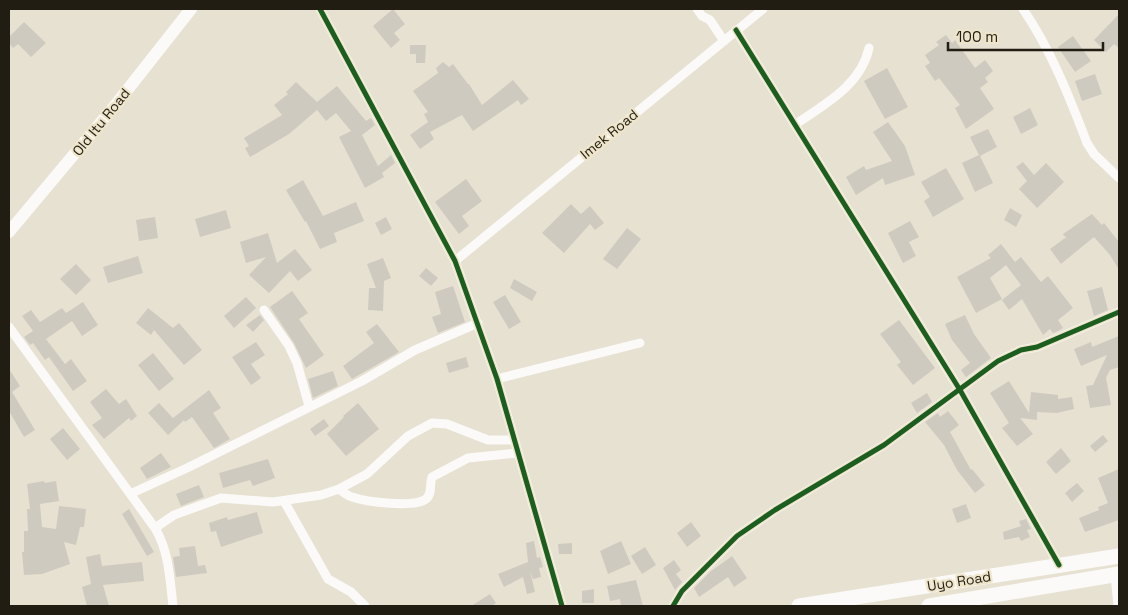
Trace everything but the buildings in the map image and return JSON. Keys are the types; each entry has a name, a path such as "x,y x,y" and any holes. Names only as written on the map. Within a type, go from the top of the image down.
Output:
{"highway":[{"name":"Uyo Road","path":"799,606 1119,556"},
{"name":"Uyo Road","path":"929,606 1117,574"}],"street":[{"name":"Old Itu Road","path":"9,232 118,103 191,9"},
{"path":"320,9 455,260 497,379 513,440 543,534 562,606"},
{"path":"697,9 702,16 710,20 724,41"},
{"name":"Imek Road","path":"455,260 764,9"},
{"path":"1022,9 1039,33 1054,61 1087,143 1094,154 1118,175"},
{"path":"736,30 960,390 1059,565"},
{"path":"796,124 840,94 848,86 867,59 869,48"},
{"path":"264,310 289,346 297,363 309,406"},
{"path":"673,606 682,591 737,536 775,510 884,445 998,360 1021,350 1037,347 1119,312"},
{"path":"130,494 187,468 362,381 415,350 478,323"},
{"path":"9,327 155,528 166,556 173,606"},
{"path":"497,379 640,343"},
{"path":"155,528 174,515 220,498 273,502 322,495 339,489 367,474 408,436 432,423 447,424 488,440 513,440"},
{"path":"339,489 351,497 372,501 406,504 420,502 427,498 432,489 432,477 463,460 475,456 517,453"},
{"path":"284,500 328,579 351,592 365,606"},
{"path":"1117,574 1118,606"}],"cycle path":[{"path":"320,9 455,261 497,379 562,606"},
{"path":"736,30 960,390 1059,565"},
{"path":"673,606 682,591 737,536 775,510 884,445 998,361 1021,350 1037,347 1119,312"}]}
